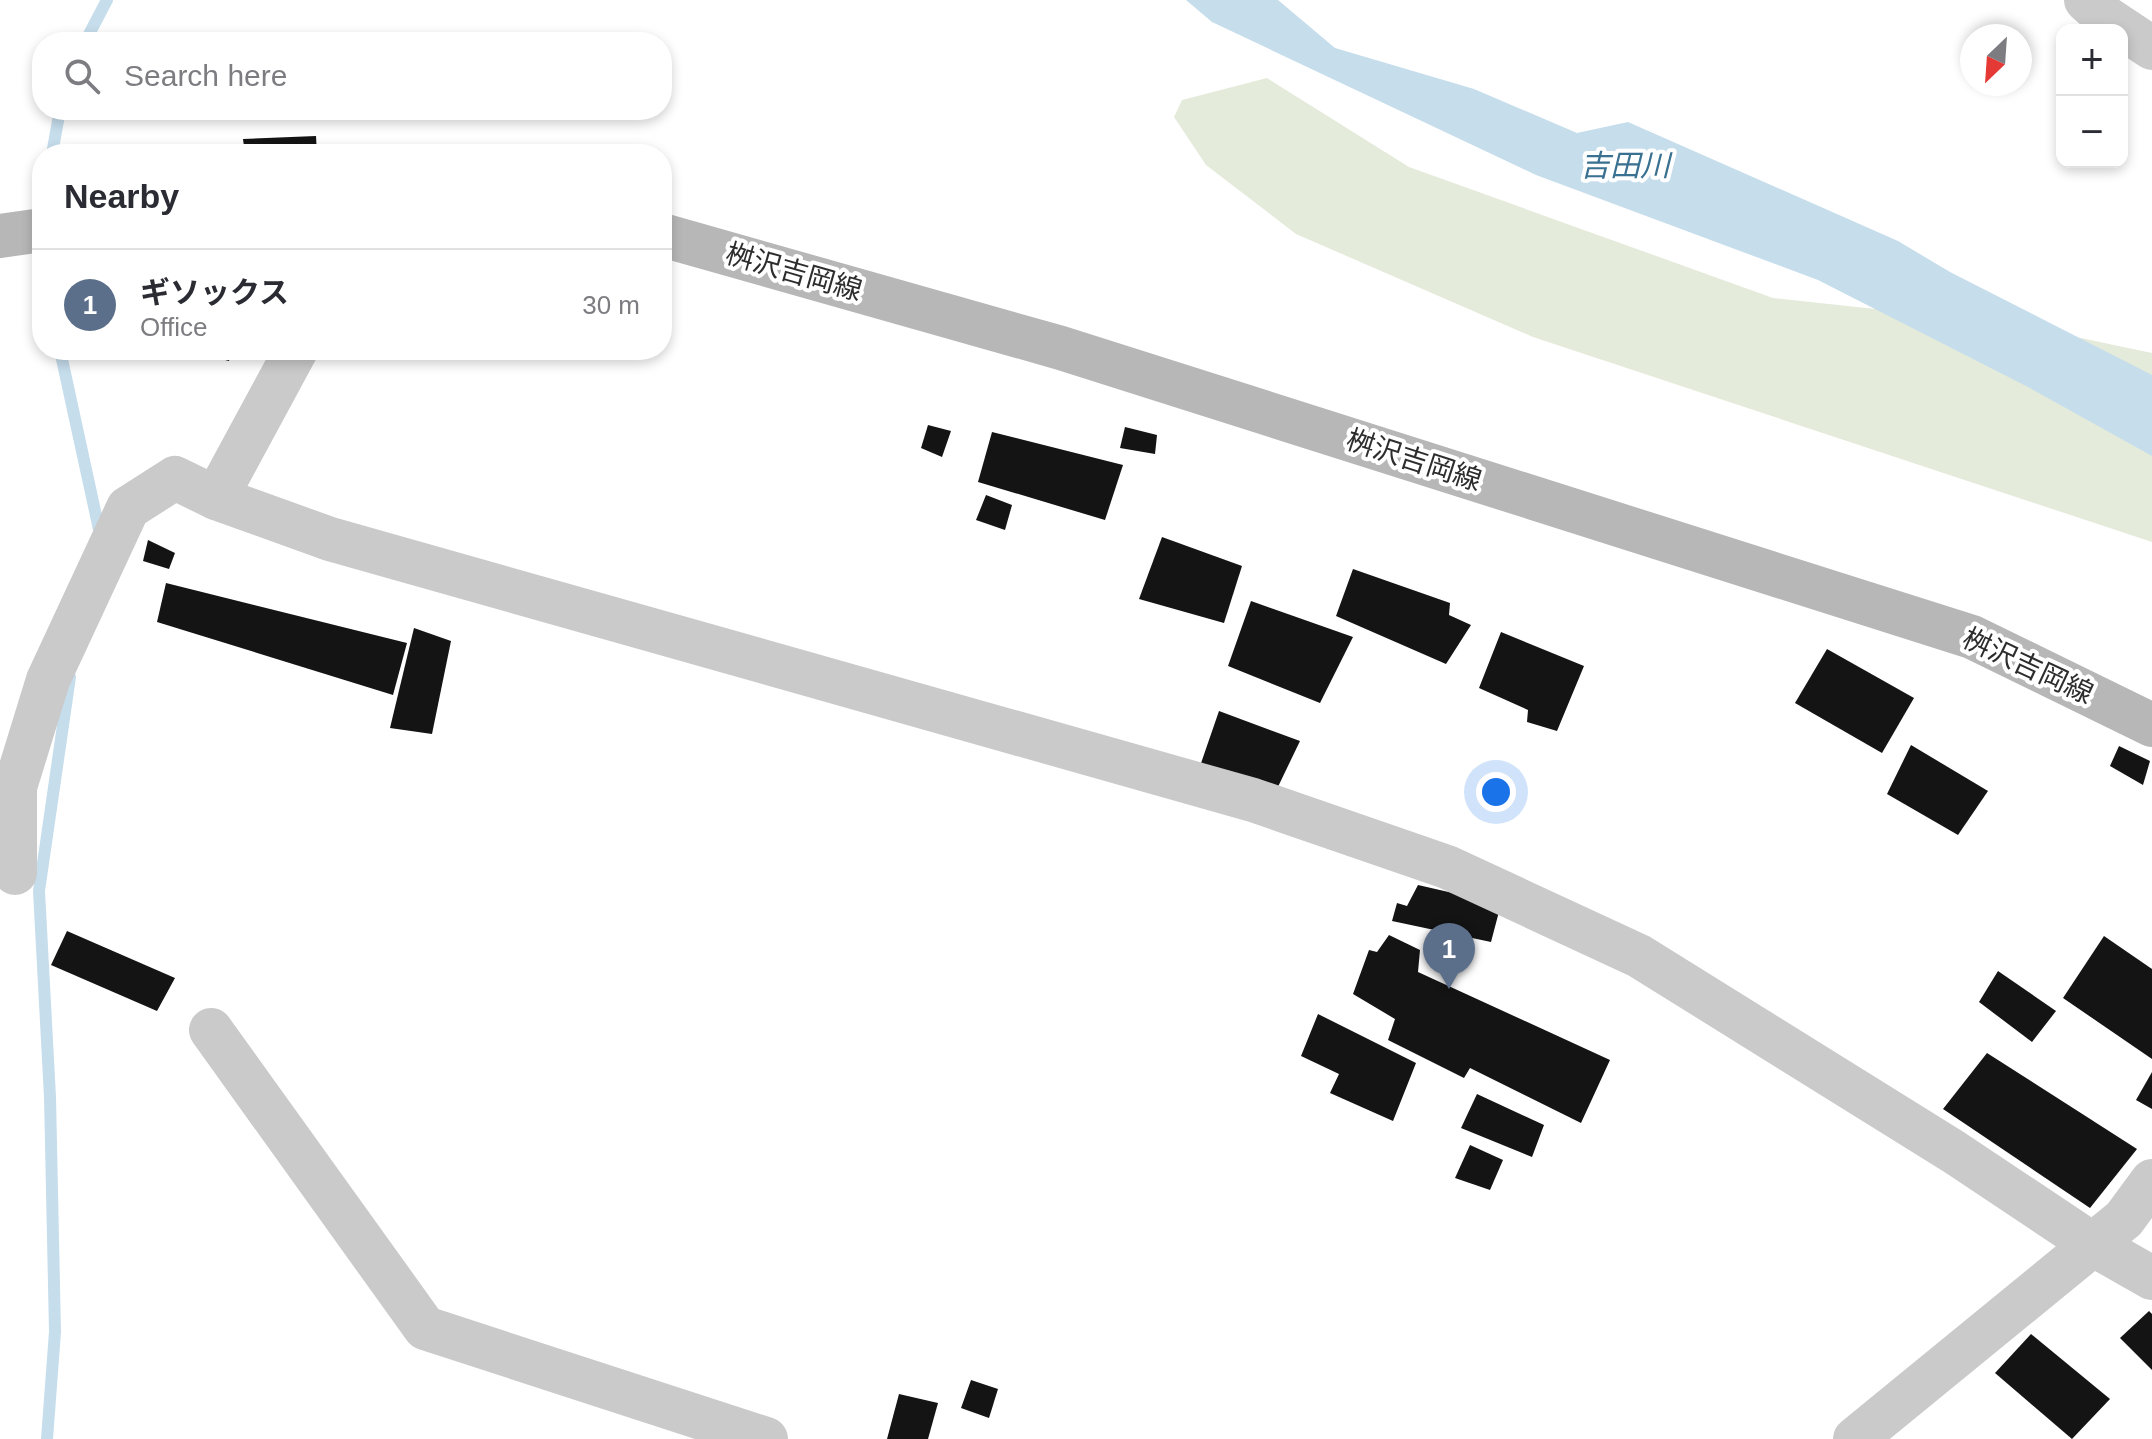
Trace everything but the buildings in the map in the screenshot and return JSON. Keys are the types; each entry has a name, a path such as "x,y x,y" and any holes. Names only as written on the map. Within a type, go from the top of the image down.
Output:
{"main road":[{"path":"0,236 32,231"},
{"name":"桝沢吉岡線","path":"672,238 1061,348 1972,637 2152,725"}],"street":[{"path":"2086,0 2105,17 2152,48"},
{"path":"216,498 291,360"},
{"path":"15,873 15,787 48,680 128,508 175,478 216,498 330,539 831,678 1253,800 1447,867 1639,956 1954,1152 2092,1244 2152,1278"},
{"path":"211,1030 425,1328 766,1439"},
{"path":"1855,1439 2124,1219 2152,1181"}],"green space":[{"path":"1267,78 1409,167 1773,298 2014,324 2152,353 2152,542 1533,337 1296,234 1206,165 1174,117 1182,100"}],"water":[{"name":"吉田川","path":"1186,0 1278,0 1335,48 1474,89 1577,133 1628,122 1898,241 1950,272 2152,375 2152,456 2028,387 1818,280 1536,175 1212,22"}],"waterway":[{"path":"90,32 107,0"},
{"path":"54,144 58,120"},
{"path":"62,360 100,534"},
{"path":"47,1439 55,1332 50,1097 39,891 70,677"}],"place":[{"name":"ギソックス","path":"1449,989"}]}
